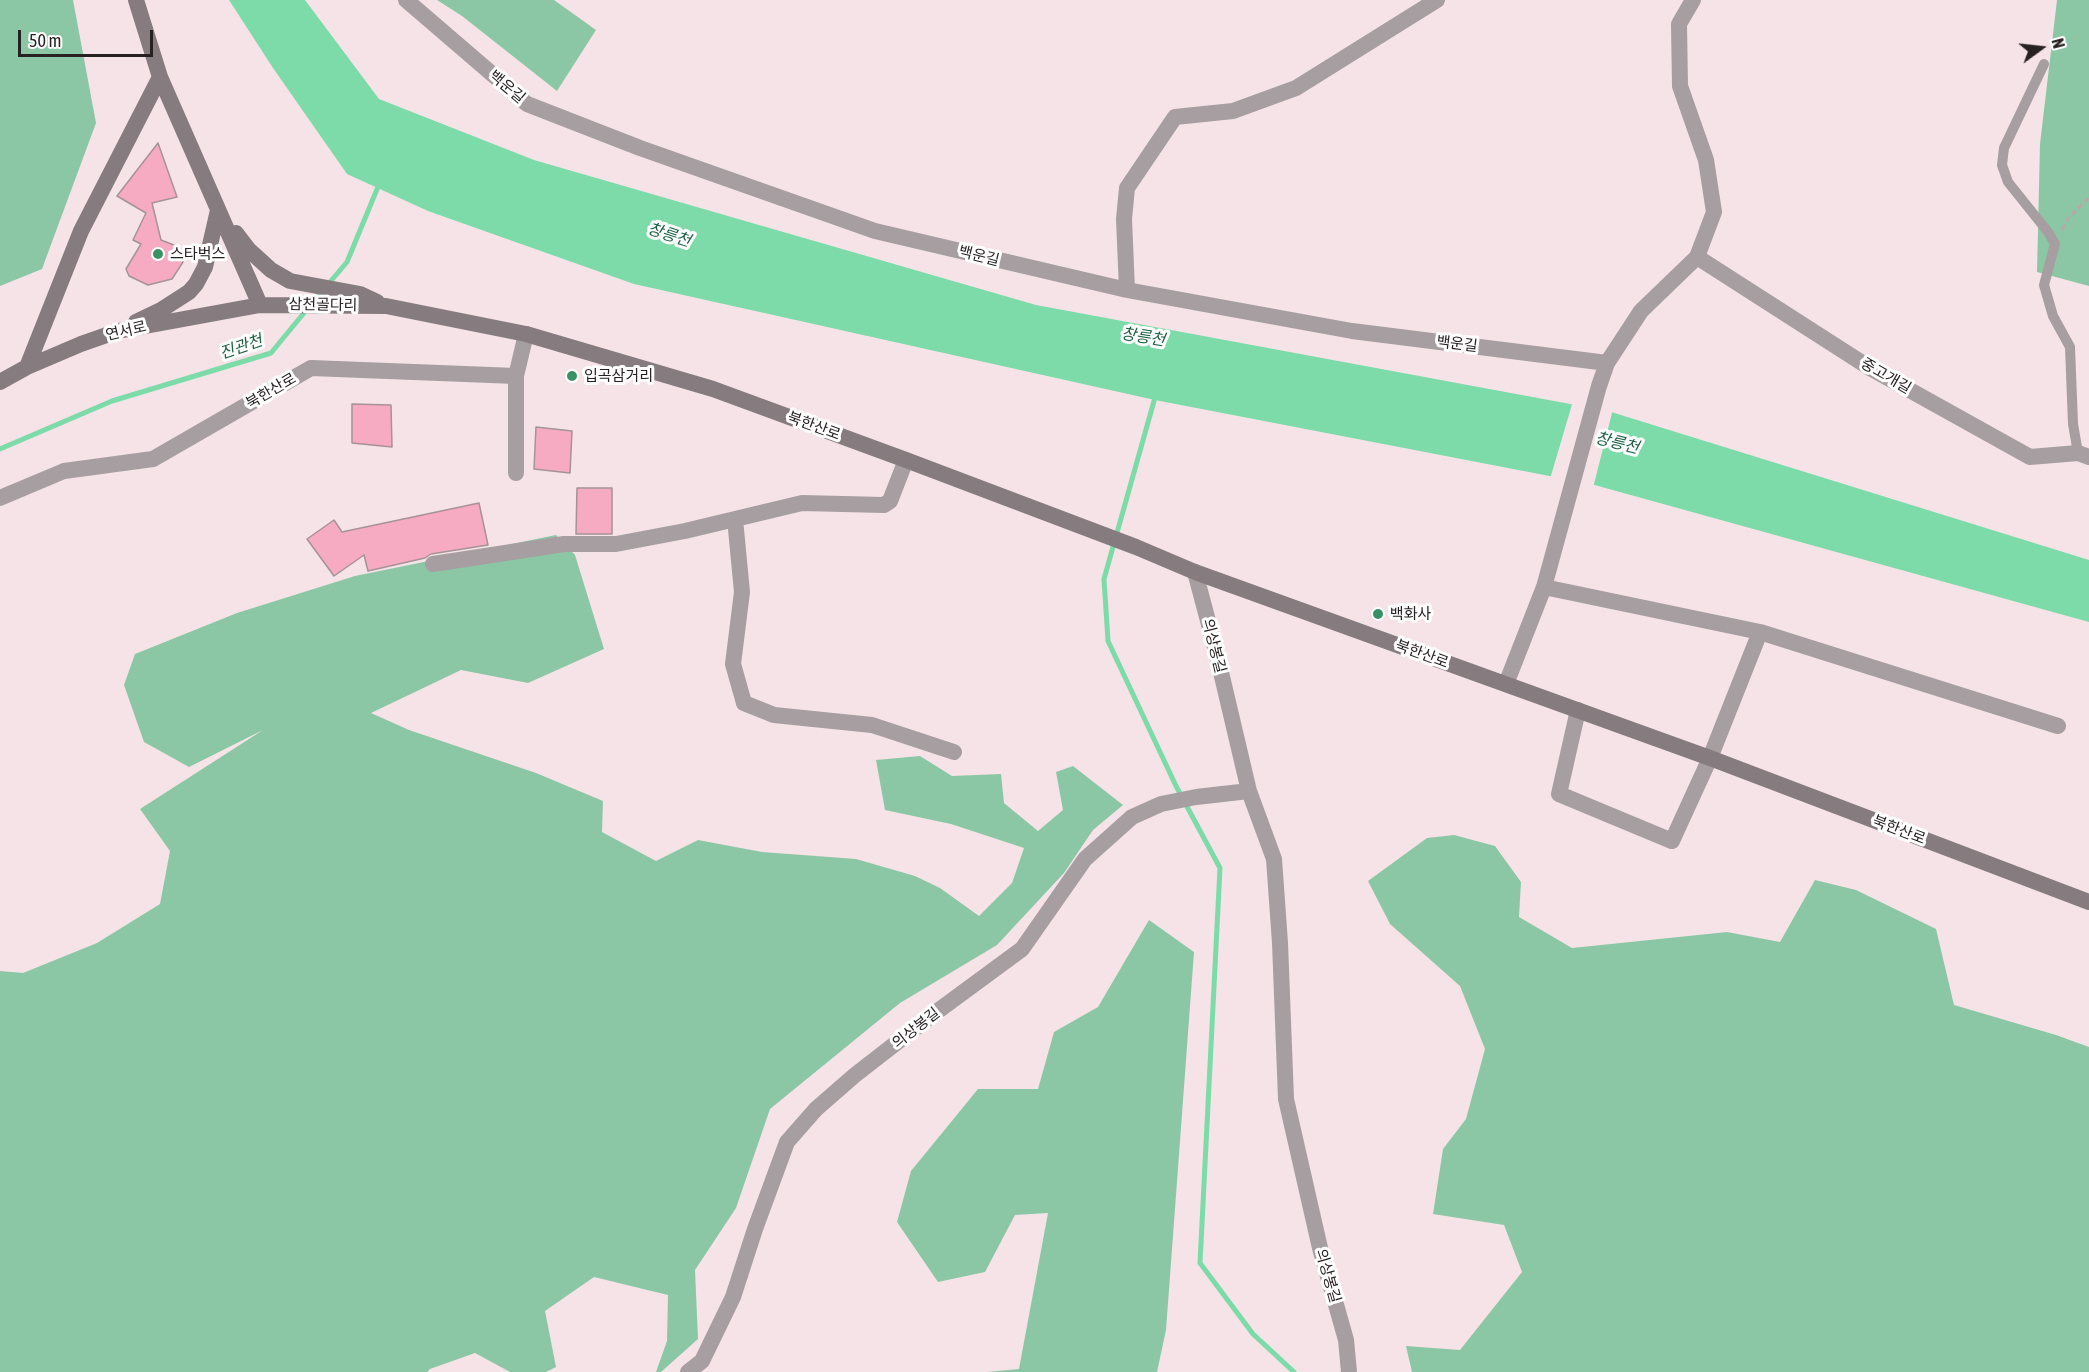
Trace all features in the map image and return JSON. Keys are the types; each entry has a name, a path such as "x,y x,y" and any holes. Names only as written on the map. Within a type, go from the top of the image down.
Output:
{"main road":[{"path":"136,0 160,77 260,305"},
{"path":"27,367 81,231 160,77"},
{"path":"218,210 249,250 271,270 291,281 360,294 386,306"},
{"path":"118,331 161,310 189,292 196,284 205,267 218,210"},
{"name":"연서로","path":"0,382 27,367 118,331 260,305"},
{"name":"삼천골다리","path":"260,305 386,306"},
{"name":"북한산로","path":"386,306 526,334 713,388 1136,547 1195,572 1710,758 2089,902"}],"street":[{"name":"백운길","path":"406,0 526,104 640,148 875,231 1127,290 1352,331 1607,363"},
{"path":"1127,290 1124,219 1127,188 1175,117 1233,111 1296,88 1437,0"},
{"path":"1506,684 1544,587 1607,363 1641,311 1697,257 1714,212 1706,160 1680,86 1679,24 1693,0"},
{"name":"중고개길","path":"1697,257 1870,368 2030,457 2084,455"},
{"path":"516,474 516,376 526,334"},
{"name":"북한산로","path":"0,498 64,471 153,459 311,368 516,376"},
{"path":"433,564 564,544 616,544 801,503 884,505 891,501 906,460"},
{"path":"735,519 742,592 733,664 744,703 774,715 872,725 954,752"},
{"name":"의상봉길","path":"1195,572 1249,791 1274,859 1286,1099 1320,1248 1346,1340 1349,1372"},
{"path":"1544,587 1760,632 2058,726"},
{"path":"1578,710 1559,794 1672,841 1710,758 1760,632"},
{"name":"의상봉길","path":"688,1372 702,1361 733,1297 787,1142 816,1109 855,1075 1022,949 1085,859 1132,817 1161,804 1196,797 1249,791"}],"lane":[{"path":"2044,64 2004,148 2002,165 2008,182 2055,244 2044,285 2053,316 2070,347 2073,424 2084,455"}],"path":[{"path":"2055,244 2067,220 2089,197"}],"shaded area":[{"path":"0,0 73,0 96,123 42,269 0,286"},
{"path":"437,0 554,0 596,30 557,91 462,16"},
{"path":"2057,0 2089,0 2089,286 2037,272 2040,144"},
{"path":"556,535 575,555 604,649 528,683 461,670 371,713 409,730 536,773 603,801 602,832 656,861 698,840 762,852 856,859 915,876 940,888 979,916 1012,883 1024,848 951,824 885,810 876,760 920,756 952,776 1001,774 1004,803 1038,831 1063,810 1056,772 1073,766 1123,805 1093,830 1064,873 997,945 900,1003 770,1109 736,1208 695,1270 698,1339 661,1372 656,1372 667,1341 668,1295 594,1277 545,1311 556,1367 546,1372 510,1372 475,1353 427,1372 0,1372 0,971 23,973 97,943 160,904 170,851 140,809 263,730 189,767 144,742 124,685 135,654 237,613 355,576"},
{"path":"1454,835 1495,846 1521,882 1519,917 1572,948 1727,932 1780,942 1815,880 1856,890 1936,929 1954,1005 2089,1047 2089,1372 1412,1372 1406,1346 1460,1350 1522,1272 1504,1225 1433,1214 1443,1149 1466,1119 1485,1049 1460,986 1390,924 1368,881 1427,838"},
{"path":"1149,920 1194,952 1166,1330 1157,1372 987,1372 1019,1369 1048,1213 1015,1215 985,1272 938,1282 897,1222 911,1171 978,1089 1038,1089 1054,1032 1098,1007"}],"water":[{"name":"창릉천","path":"229,0 305,0 379,99 534,160 1036,305 1608,411 2089,560 2089,622 1591,484 1155,400 634,284 428,211 347,174"}],"pier":[{"path":"1573,401 1613,409 1593,488 1550,479"}],"building":[{"path":"158,143 177,197 152,203 161,240 179,247 183,262 172,279 148,285 129,276 126,269 141,244 133,240 146,213 117,196"},
{"path":"352,404 391,405 392,447 352,443"},
{"path":"536,427 572,431 570,473 534,469"},
{"path":"577,488 612,488 612,534 576,534"},
{"path":"479,503 488,545 431,554 425,558 368,571 364,555 334,576 307,539 334,520 342,532"}],"waterway":[{"name":"진관천","path":"314,301 347,262 380,182"},
{"name":"진관천","path":"0,449 112,401 271,353 308,308"},
{"path":"1156,394 1104,579 1108,641 1176,786 1220,868 1200,1263 1253,1334 1294,1372"}],"place":[{"name":"스타벅스","path":"158,254"},
{"name":"입곡삼거리","path":"572,376"},
{"name":"백화사","path":"1378,614"}]}
